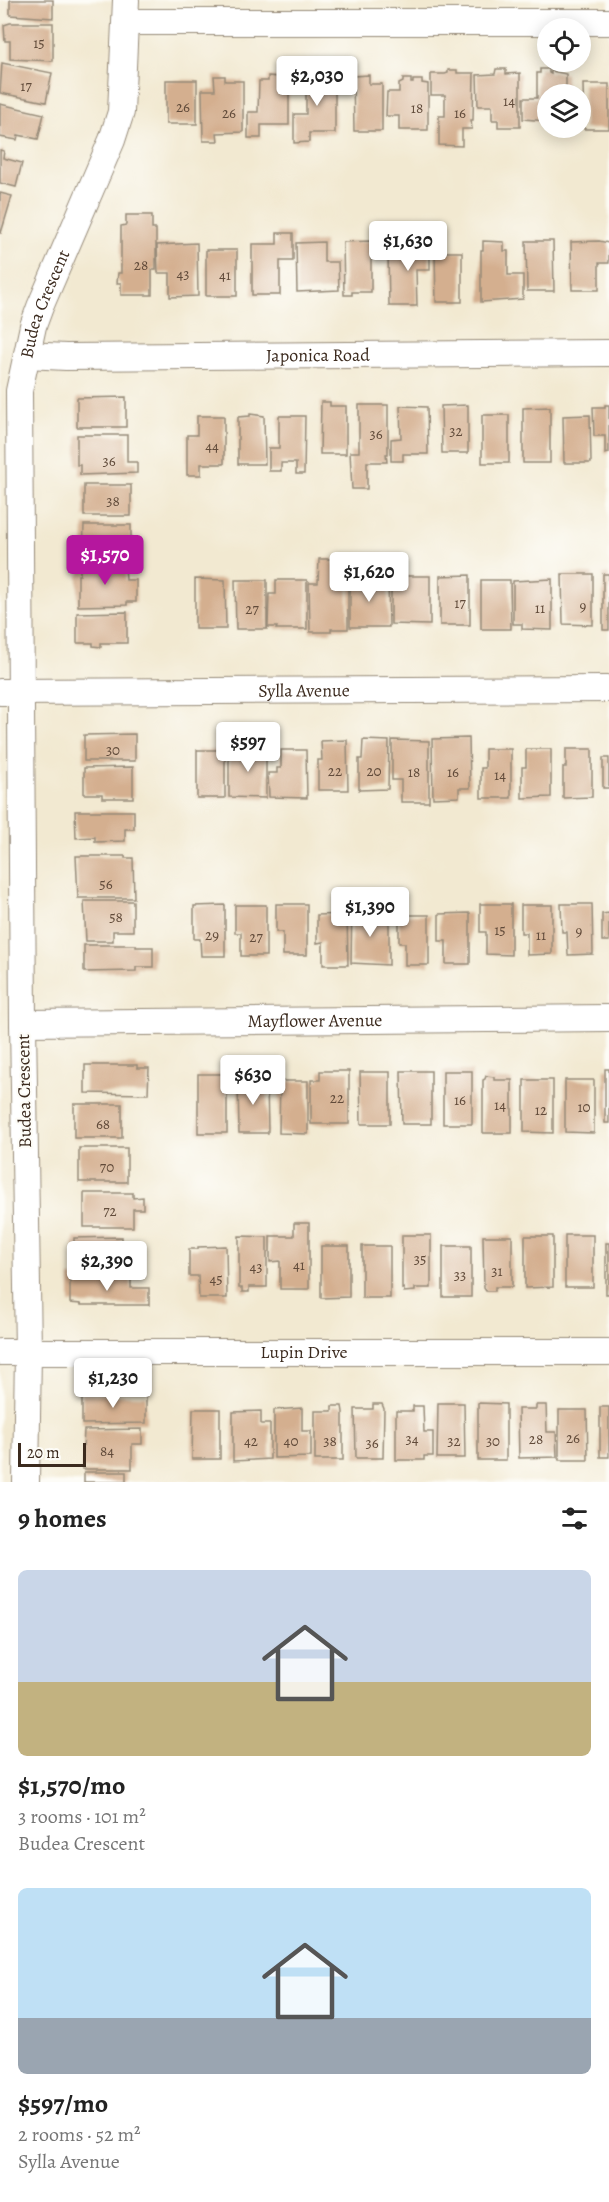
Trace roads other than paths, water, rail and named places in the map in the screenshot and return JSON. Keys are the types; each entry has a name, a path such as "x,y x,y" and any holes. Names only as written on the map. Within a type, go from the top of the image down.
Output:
{"street":[{"path":"126,11 609,22"},
{"name":"Budea Crescent","path":"26,1482 28,1352 23,1023 11,692 19,391 40,307 122,112 126,11"},
{"name":"Japonica Road","path":"27,355 66,357 609,353"},
{"name":"Sylla Avenue","path":"11,692 609,689"},
{"name":"Mayflower Avenue","path":"23,1023 609,1018"},
{"name":"Lupin Drive","path":"0,1352 609,1352"}]}
